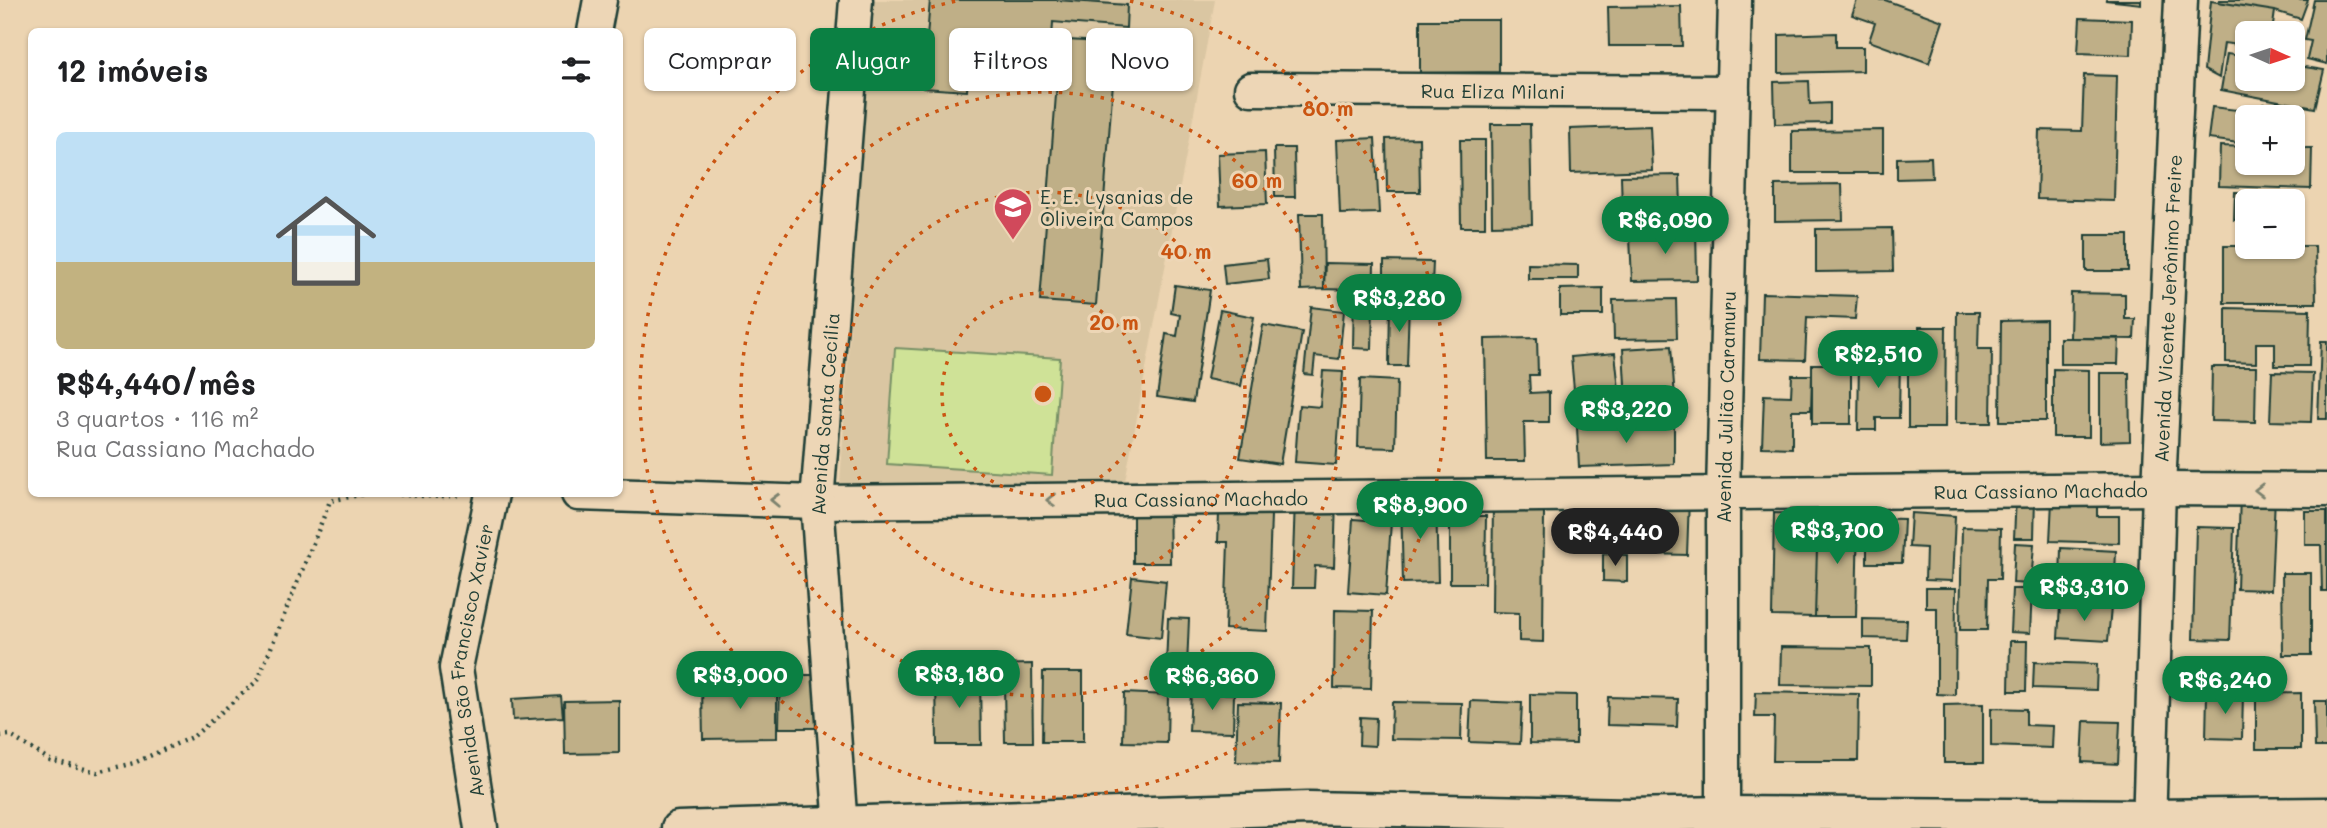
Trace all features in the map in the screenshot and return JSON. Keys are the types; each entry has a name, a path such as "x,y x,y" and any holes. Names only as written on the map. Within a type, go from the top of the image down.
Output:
{"street":[{"path":"595,28 600,0"},
{"name":"Avenida Santa Cecília","path":"841,826 817,502 856,0"},
{"name":"Avenida Julião Caramuru","path":"1723,813 1723,495 1735,0"},
{"name":"Avenida Vicente Jerônimo Freire","path":"2149,822 2159,489 2181,0"},
{"name":"Rua Eliza Milani","path":"1251,89 1732,92"},
{"name":"Rua Cassiano Machado","path":"623,496 817,502 2159,489 2327,490"},
{"name":"Avenida São Francisco Xavier","path":"481,828 456,668 491,497"},
{"path":"678,828 1309,818 1632,821 1723,813 2149,822 2327,814"}],"path":[{"path":"0,736 9,735 50,760 97,772 134,763 194,736 258,680 330,501 349,497"}],"shaded area":[{"name":"E. E. Lysanias de Oliveira Campos","path":"871,0 1215,0 1125,481 840,485 865,91 935,91 935,28 869,28"}],"green space":[{"path":"895,348 1060,358 1052,475 887,464"}],"building":[{"path":"930,0 1057,0 1127,5 1126,28 1053,22 1053,28 949,28 949,90 935,89 935,28 928,28"},
{"path":"1857,0 1885,0 1943,21 1929,63 1869,41 1875,23 1852,15"},
{"path":"2105,0 2141,0 2141,4"},
{"path":"2308,0 2301,19 2275,11 2218,2"},
{"path":"2314,0 2327,0 2327,64 2307,59 2311,41 2305,40"},
{"path":"2211,1 2275,11 2274,21 2235,21 2235,44 2224,43 2219,78 2204,70"},
{"path":"1681,6 1682,46 1609,46 1608,7"},
{"path":"2080,18 2132,20 2131,55 2078,53"},
{"path":"1420,20 1499,20 1499,72 1420,73"},
{"path":"1836,33 1836,47 1863,47 1863,71 1779,73 1779,35"},
{"path":"1072,40 1086,41 1086,91 1112,91 1096,305 1040,301 1056,91 1072,91"},
{"path":"2227,54 2235,55 2235,91 2305,91 2305,67 2324,70 2315,108 2221,90"},
{"path":"2084,75 2117,76 2114,201 2037,199 2039,130 2082,131"},
{"path":"1809,81 1810,104 1830,103 1830,123 1775,124 1774,82"},
{"path":"2286,103 2286,105 2263,105"},
{"path":"2212,107 2235,110 2235,142 2208,139"},
{"path":"1491,124 1530,124 1532,224 1492,225"},
{"path":"1650,126 1652,170 1571,173 1570,129"},
{"path":"1883,130 1883,173 1792,173 1792,131"},
{"path":"1375,138 1379,213 1340,214 1337,140"},
{"path":"1419,138 1420,192 1387,192 1386,139"},
{"path":"1460,140 1485,140 1485,227 1461,227"},
{"path":"2220,146 2235,147 2235,175 2305,175 2305,148 2312,148 2311,189 2219,186"},
{"path":"1274,148 1294,148 1295,197 1275,197"},
{"path":"1265,152 1267,204 1220,206 1218,154"},
{"path":"1931,157 1932,178 1897,179 1897,158"},
{"path":"1680,175 1681,209 1622,211 1621,176"},
{"path":"1842,184 1843,220 1775,221 1775,185"},
{"path":"1299,214 1323,214 1324,289 1301,290"},
{"path":"1696,227 1697,280 1632,281 1630,237 1664,237 1664,228"},
{"path":"1892,228 1893,271 1816,272 1816,229"},
{"path":"2086,235 2128,235 2128,271 2086,271"},
{"path":"2224,246 2235,246 2235,259 2305,259 2305,246 2315,246 2316,303 2224,303"},
{"path":"1267,259 1269,279 1225,284 1223,264"},
{"path":"1384,261 1433,262 1432,285 1384,284"},
{"path":"1325,263 1374,264 1372,349 1353,348 1354,290 1324,289"},
{"path":"1528,264 1578,265 1578,279 1528,279"},
{"path":"1175,285 1210,290 1193,402 1157,397 1166,334 1177,336 1180,315 1171,313"},
{"path":"1603,288 1603,315 1560,315 1560,289"},
{"path":"1762,293 1857,296 1855,319 1807,317 1805,360 1760,359"},
{"path":"2071,293 2125,294 2125,319 2135,319 2134,339 2070,338"},
{"path":"1676,299 1677,338 1614,339 1613,300"},
{"path":"1390,302 1409,302 1407,366 1389,366"},
{"path":"1311,307 1344,311 1339,359 1315,356 1313,375 1304,374"},
{"path":"2226,308 2310,310 2309,366 2275,366 2275,343 2256,343 2256,363 2226,362"},
{"path":"1220,310 1254,317 1241,386 1207,379"},
{"path":"1957,312 1979,312 1978,349 1992,349 1991,423 1956,423"},
{"path":"2046,320 2046,421 2000,421 2001,321"},
{"path":"1263,325 1302,332 1280,464 1240,458"},
{"path":"1919,327 1946,327 1945,428 1908,428 1908,363 1919,363"},
{"path":"1537,338 1538,375 1529,375 1530,393 1549,392 1549,422 1524,422 1525,461 1487,461 1485,339"},
{"path":"2060,338 2119,338 2118,364 2060,364"},
{"path":"2321,341 2327,341 2327,419 2318,419"},
{"path":"1671,346 1675,398 1626,402 1623,349"},
{"path":"1615,353 1622,418 1577,422 1571,357"},
{"path":"1859,357 1900,357 1899,418 1876,418 1876,430 1858,430"},
{"path":"1812,364 1851,364 1851,424 1812,424"},
{"path":"2212,367 2256,367 2255,422 2211,421"},
{"path":"2053,369 2089,370 2089,437 2053,437"},
{"path":"1323,371 1343,372 1336,465 1295,462 1299,405 1320,407"},
{"path":"2272,372 2313,373 2311,422 2270,421"},
{"path":"2100,373 2129,373 2130,441 2100,442"},
{"path":"1792,375 1812,375 1811,410 1792,410 1792,448 1762,447 1764,395 1791,396"},
{"path":"1360,379 1397,381 1395,448 1358,447"},
{"path":"1674,424 1674,464 1579,467 1577,427"},
{"path":"2240,495 2275,496 2271,590 2237,589"},
{"path":"2016,496 2035,497 2034,538 2014,538"},
{"path":"1443,498 1470,498 1469,516 1486,516 1485,583 1450,583 1450,526 1443,526"},
{"path":"1493,498 1526,498 1526,512 1544,512 1543,642 1519,641 1519,613 1492,612"},
{"path":"1654,498 1689,499 1687,555 1652,554"},
{"path":"1295,499 1336,500 1334,567 1315,566 1314,588 1292,588"},
{"path":"1436,499 1438,582 1403,583 1401,500"},
{"path":"2052,501 2097,502 2097,516 2119,516 2119,543 2050,541"},
{"path":"1133,505 1169,505 1170,563 1133,563"},
{"path":"2305,511 2327,511 2327,592 2322,592 2321,545 2305,545"},
{"path":"1219,513 1271,515 1267,631 1225,629 1228,542 1218,542"},
{"path":"1774,513 1818,514 1815,617 1772,616"},
{"path":"1911,513 1955,516 1952,581 1925,580 1926,548 1909,547"},
{"path":"1818,514 1858,515 1856,617 1815,617"},
{"path":"1867,518 1904,519 1902,563 1867,563"},
{"path":"1353,519 1391,522 1386,595 1348,592"},
{"path":"1962,527 2001,528 2000,579 1988,579 1987,630 1960,630"},
{"path":"2196,527 2234,528 2230,640 2193,639"},
{"path":"2015,543 2034,544 2031,584 2013,583"},
{"path":"2061,548 2116,551 2114,596 2088,595 2089,582 2060,580"},
{"path":"1603,554 1627,555 1627,582 1603,581"},
{"path":"2282,573 2311,573 2311,655 2283,655"},
{"path":"1132,577 1166,581 1161,638 1126,634"},
{"path":"1926,588 1956,588 1955,695 1937,694 1937,608 1926,608"},
{"path":"2012,589 2032,589 2030,633 2010,632"},
{"path":"2060,605 2111,607 2108,641 2058,638"},
{"path":"1335,610 1373,611 1371,689 1334,688"},
{"path":"1168,618 1189,619 1186,691 1165,691"},
{"path":"1863,619 1907,620 1906,639 1863,638"},
{"path":"2010,641 2027,641 2026,691 2009,691"},
{"path":"1781,647 1871,648 1871,686 1780,685"},
{"path":"2034,662 2097,664 2096,690 2033,688"},
{"path":"1032,664 1033,742 1005,742 1004,684 986,685 986,665"},
{"path":"1043,672 1083,672 1083,742 1042,742"},
{"path":"980,674 981,745 937,745 936,675"},
{"path":"780,675 821,675 821,728 779,728"},
{"path":"777,683 777,738 703,739 702,685"},
{"path":"1191,692 1234,694 1233,732 1189,731"},
{"path":"1756,692 1859,694 1858,761 1773,761 1774,717 1755,717"},
{"path":"1124,693 1168,695 1167,743 1123,742"},
{"path":"2207,693 2243,693 2242,739 2206,738"},
{"path":"2301,693 2301,749 2256,749 2256,694"},
{"path":"1530,694 1576,695 1576,744 1530,743"},
{"path":"561,696 563,717 513,720 512,699"},
{"path":"1608,697 1678,699 1677,727 1607,725"},
{"path":"619,700 619,753 565,754 564,701"},
{"path":"1471,701 1522,703 1520,744 1469,742"},
{"path":"2314,701 2327,701 2327,747 2315,747"},
{"path":"1238,702 1281,703 1279,763 1236,762"},
{"path":"1392,702 1462,703 1461,740 1391,739"},
{"path":"1983,704 1983,763 1944,763 1944,705"},
{"path":"1991,708 2026,709 2026,725 2053,726 2052,748 1991,746"},
{"path":"1360,717 1376,718 1375,746 1359,745"},
{"path":"2084,721 2120,722 2118,764 2082,762"}],"place":[{"name":"E. E. Lysanias de Oliveira Campos","path":"1013,241"}]}
